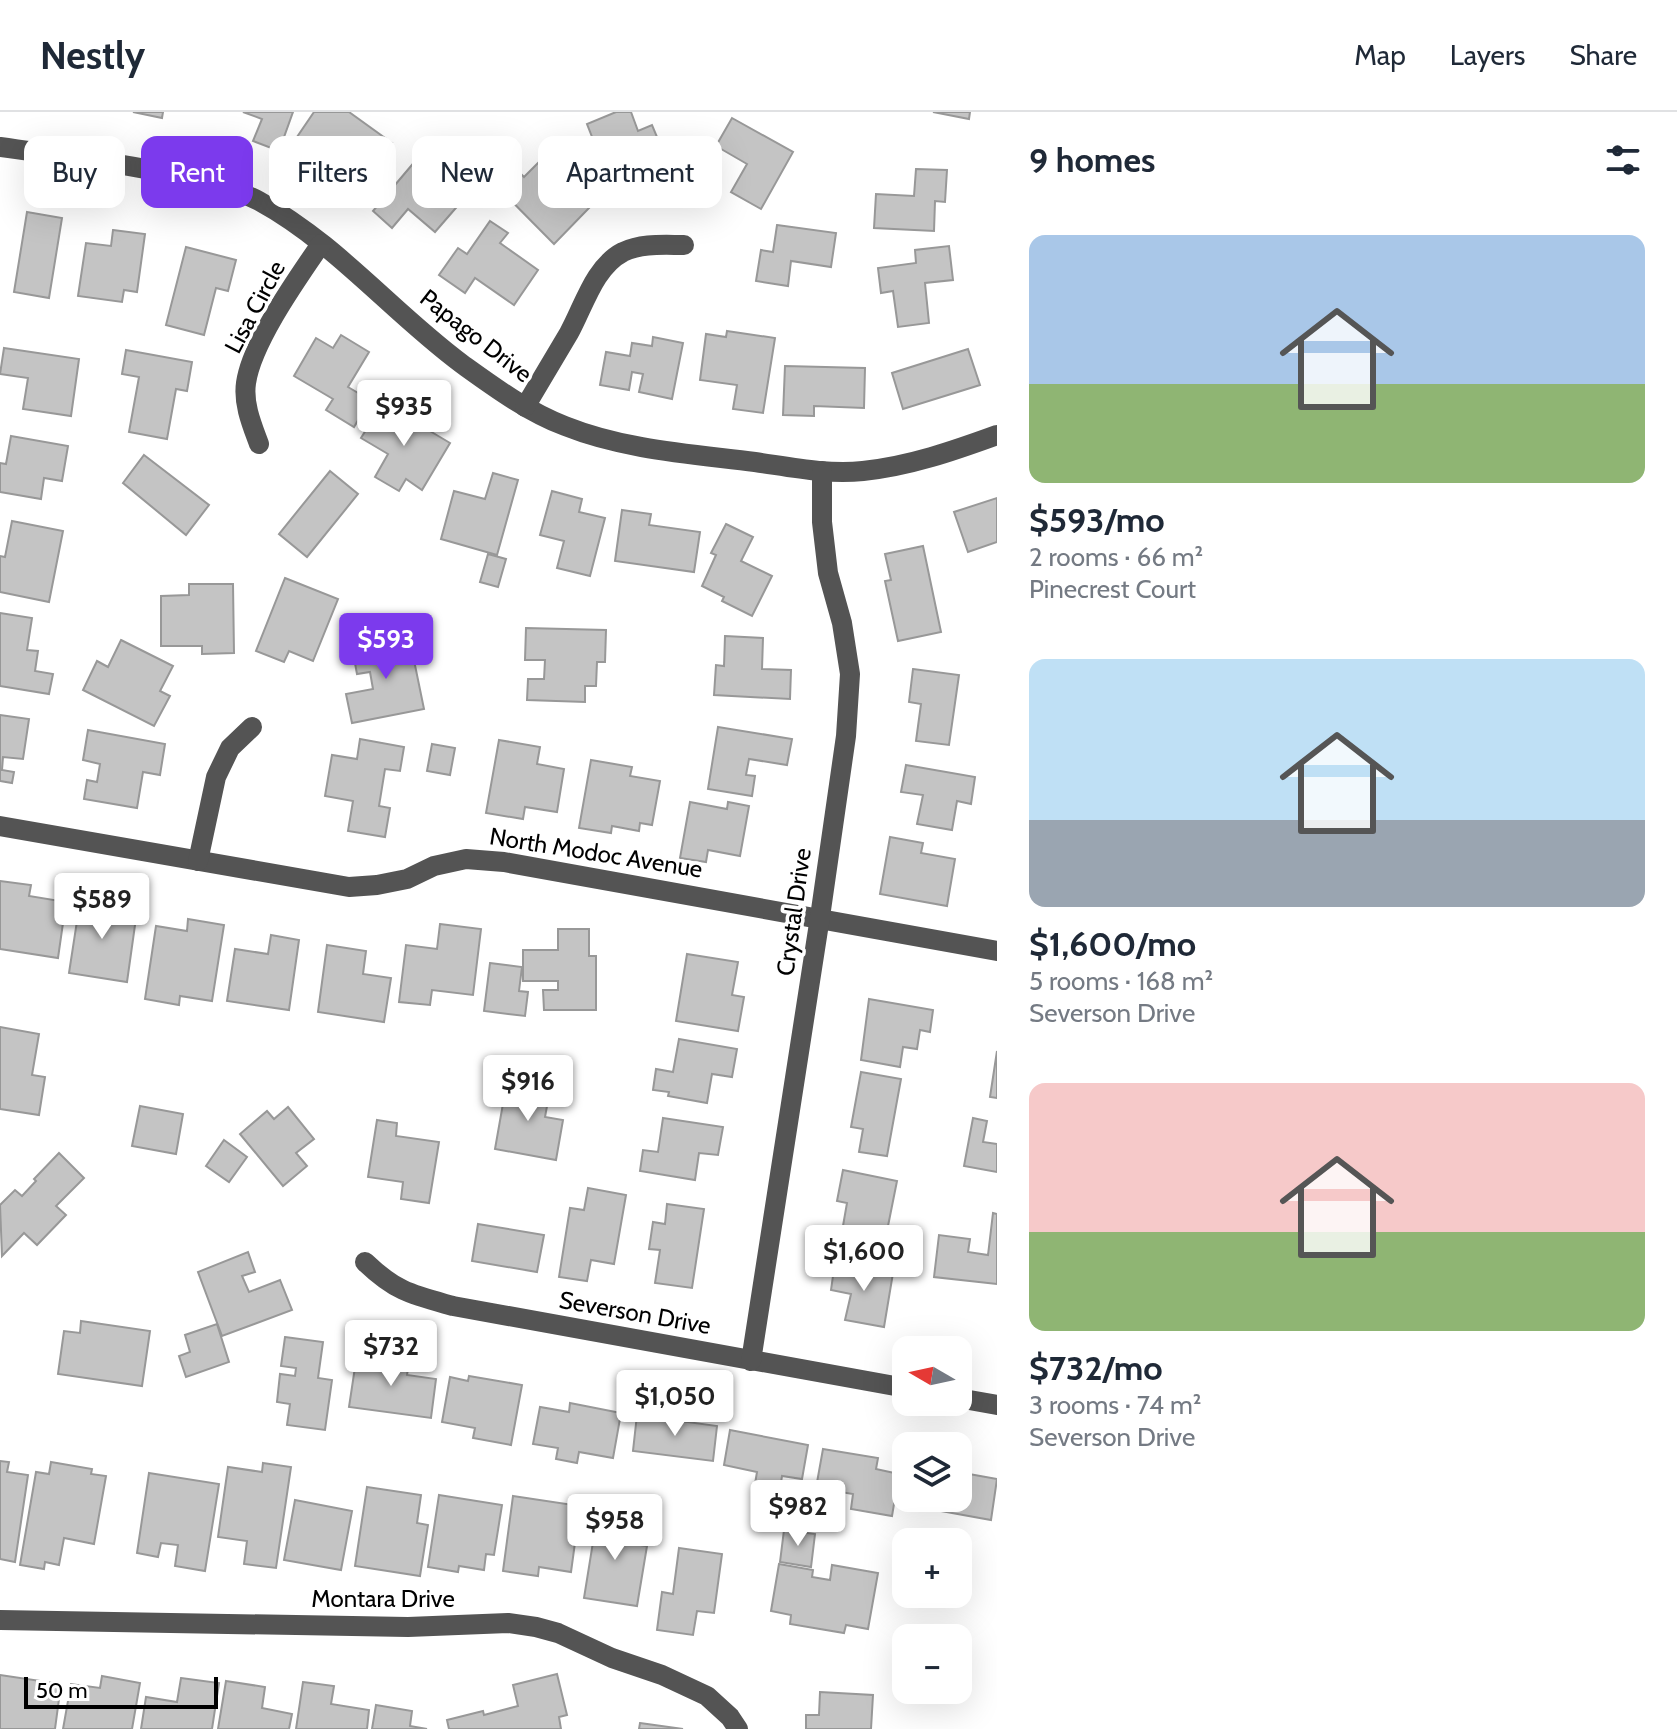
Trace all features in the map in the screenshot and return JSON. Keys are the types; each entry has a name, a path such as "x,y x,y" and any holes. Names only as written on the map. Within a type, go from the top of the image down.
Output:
{"street":[{"name":"Papago Drive","path":"0,147 145,168 222,186 257,200 293,221 460,362 525,407 565,426 641,447 822,471 862,472 936,457 997,435"},
{"name":"Lisa Circle","path":"259,444 248,416 246,384 255,356 286,295 321,244"},
{"path":"525,407 609,261 644,245 684,245"},
{"name":"Crystal Drive","path":"751,1361 846,736 850,674 842,623 828,573 822,522 822,471"},
{"path":"198,861 216,777 230,748 252,727"},
{"name":"North Modoc Avenue","path":"0,826 349,887 407,879 434,866 466,859 504,862 997,951"},
{"name":"Severson Drive","path":"365,1262 403,1292 453,1306 892,1386"},
{"path":"972,1401 997,1405"},
{"name":"Montara Drive","path":"0,1620 408,1627 508,1623 536,1627 558,1633 707,1696 738,1729"}],"building":[{"path":"133,112 163,112 162,118"},
{"path":"243,112 293,112 284,136 269,136 269,147 253,141 262,119"},
{"path":"314,112 349,112 382,136 298,136"},
{"path":"616,112 631,112 638,131 652,125 657,136 592,136 587,124"},
{"path":"933,112 970,112 969,119"},
{"path":"732,118 793,152 761,209 731,192 747,164 722,149 722,136"},
{"path":"538,163 538,208 589,208 554,244 518,208 522,208 522,175 524,177"},
{"path":"412,165 412,208 456,208 435,232 408,209 392,228 373,211 376,208 396,208 396,184"},
{"path":"916,169 947,170 945,202 935,201 934,231 874,228 876,194 914,196"},
{"path":"27,212 62,218 49,298 14,292"},
{"path":"490,221 508,233 500,243 538,270 514,305 475,278 465,293 439,275 458,248 467,254"},
{"path":"777,225 836,233 831,267 791,261 788,286 756,281 761,250 773,252"},
{"path":"113,230 145,234 137,292 124,290 122,302 78,296 86,243 111,246"},
{"path":"949,246 953,280 925,283 929,323 898,327 893,291 881,293 878,268 916,263 915,250"},
{"path":"186,247 236,260 228,291 216,288 204,335 166,325"},
{"path":"727,331 775,338 763,413 733,409 737,385 700,380 706,334 726,337"},
{"path":"341,335 369,352 348,387 370,400 354,427 326,410 333,399 294,376 316,338 333,348"},
{"path":"653,337 683,343 672,399 639,392 643,374 632,372 629,390 600,385 606,352 630,356 632,343 652,346"},
{"path":"4,348 79,359 71,416 23,409 28,378 0,374"},
{"path":"968,349 980,385 903,409 892,373"},
{"path":"126,350 192,362 187,391 176,389 167,439 129,432 139,377 122,374"},
{"path":"785,366 865,368 864,408 814,406 814,416 783,415"},
{"path":"383,403 450,443 422,490 406,479 399,491 375,477 388,454 361,438"},
{"path":"11,436 68,446 62,481 44,478 41,499 0,492 0,463 6,464"},
{"path":"144,455 209,505 186,535 123,483"},
{"path":"330,471 358,494 307,557 279,534"},
{"path":"493,473 518,480 497,555 441,539 454,491 485,499"},
{"path":"552,491 582,499 579,512 605,518 590,576 557,568 564,541 540,535"},
{"path":"997,498 997,542 968,552 954,512"},
{"path":"622,510 651,514 649,525 700,532 694,572 615,561"},
{"path":"12,521 63,531 49,602 0,592 0,556 5,557"},
{"path":"726,524 753,537 741,561 772,576 752,616 722,601 724,597 702,586 716,555 711,553"},
{"path":"923,546 941,632 898,641 885,581 891,580 885,554"},
{"path":"488,554 506,559 498,587 480,582"},
{"path":"285,578 338,599 313,661 289,651 284,662 256,651"},
{"path":"189,584 233,584 234,653 202,654 202,646 161,646 161,596 189,595"},
{"path":"0,613 32,618 27,650 38,651 35,671 53,674 49,694 0,686"},
{"path":"526,628 606,630 605,662 597,662 596,686 585,686 585,702 527,700 528,679 544,679 545,660 525,660"},
{"path":"409,636 424,709 352,723 346,694 373,689 370,672 357,674 352,647"},
{"path":"725,636 763,638 762,669 791,670 790,699 714,695 716,665 724,666"},
{"path":"121,640 173,666 160,691 170,696 154,726 83,690 97,661 108,667"},
{"path":"913,669 959,675 949,745 916,741 921,704 909,702"},
{"path":"0,715 29,719 23,759 3,757 2,770 14,772 12,783 0,781"},
{"path":"718,727 792,739 787,765 749,759 746,775 755,776 752,796 708,789"},
{"path":"88,730 165,744 160,775 143,772 137,808 84,799 87,780 97,782 100,764 83,760"},
{"path":"360,739 404,747 400,771 385,769 379,806 390,808 385,837 348,831 353,801 325,796 332,755 357,759"},
{"path":"499,740 540,747 537,764 564,769 557,812 525,807 523,819 486,813"},
{"path":"432,744 455,748 450,775 427,771"},
{"path":"591,760 632,767 630,776 660,781 652,825 640,823 639,831 612,826 611,833 579,828"},
{"path":"906,765 975,777 971,804 957,801 952,830 917,824 923,795 901,792"},
{"path":"690,802 727,809 728,802 749,806 740,856 708,850 706,862 680,858"},
{"path":"890,837 923,843 921,853 955,859 947,906 880,894"},
{"path":"0,881 31,885 29,896 66,902 58,958 0,949"},
{"path":"81,895 111,899 109,914 136,918 127,982 69,973"},
{"path":"188,919 224,925 212,1001 180,996 179,1005 145,999 156,926 187,931"},
{"path":"440,924 481,929 473,995 432,990 430,1005 399,1002 406,945 437,949"},
{"path":"558,929 589,929 589,956 596,956 596,1010 544,1010 543,990 558,990 558,981 523,981 523,950 558,950"},
{"path":"271,935 299,940 289,1010 227,1001 235,949 268,954"},
{"path":"327,945 366,951 363,974 391,978 384,1022 318,1012"},
{"path":"687,954 738,962 732,995 744,997 738,1031 676,1021"},
{"path":"490,963 522,967 519,991 528,992 525,1016 484,1011"},
{"path":"869,999 933,1010 930,1032 920,1030 917,1049 903,1047 900,1067 861,1060"},
{"path":"0,1027 39,1034 32,1075 45,1077 39,1115 0,1109"},
{"path":"679,1039 737,1049 732,1077 712,1074 707,1103 653,1090 656,1069 673,1072"},
{"path":"997,1051 997,1098 990,1097"},
{"path":"861,1072 901,1079 887,1156 859,1152 863,1129 851,1127"},
{"path":"507,1081 550,1090 545,1117 563,1120 556,1160 495,1149"},
{"path":"140,1106 183,1114 176,1154 132,1146"},
{"path":"288,1107 314,1139 296,1153 307,1166 283,1186 240,1134 267,1111 274,1119"},
{"path":"663,1118 723,1127 718,1155 699,1153 695,1180 640,1171 643,1150 658,1152"},
{"path":"973,1118 987,1121 983,1142 997,1144 997,1172 964,1166"},
{"path":"377,1120 397,1123 396,1136 439,1142 429,1203 401,1199 403,1182 368,1177"},
{"path":"224,1140 247,1157 229,1182 206,1166"},
{"path":"59,1153 84,1178 56,1206 66,1215 37,1245 24,1233 2,1256 0,1205 15,1190 22,1196"},
{"path":"843,1170 897,1181 883,1251 840,1243 847,1203 837,1201"},
{"path":"588,1188 626,1195 614,1264 591,1260 587,1281 559,1277 570,1208 584,1210"},
{"path":"667,1204 704,1209 692,1288 655,1283 660,1250 649,1249 653,1222 665,1224"},
{"path":"993,1213 997,1214 997,1284 934,1277 939,1235 970,1239 968,1252 988,1255"},
{"path":"478,1224 544,1235 537,1272 472,1261"},
{"path":"248,1252 255,1272 242,1276 249,1292 280,1280 292,1310 222,1336 198,1272"},
{"path":"835,1262 893,1273 884,1327 845,1320 851,1294 831,1290"},
{"path":"81,1321 150,1331 142,1386 58,1374 64,1331 80,1333"},
{"path":"217,1324 229,1362 186,1377 179,1356 190,1352 185,1335"},
{"path":"285,1337 323,1342 318,1378 332,1380 325,1430 287,1425 290,1404 277,1402 280,1374 295,1376 296,1368 281,1366"},
{"path":"357,1354 409,1362 407,1375 436,1379 431,1418 349,1407"},
{"path":"469,1376 522,1385 511,1445 473,1438 475,1428 442,1422 450,1377 468,1381"},
{"path":"570,1403 621,1413 613,1458 579,1452 577,1463 556,1459 558,1448 533,1444 540,1407 569,1412"},
{"path":"637,1415 717,1426 713,1461 633,1451"},
{"path":"730,1430 808,1445 802,1479 782,1476 780,1489 755,1484 757,1472 724,1465"},
{"path":"823,1449 878,1458 876,1469 892,1472 892,1516 851,1509 853,1494 816,1488"},
{"path":"0,1461 9,1462 7,1472 28,1475 15,1562 0,1559"},
{"path":"51,1462 92,1469 91,1474 106,1476 94,1544 64,1538 59,1565 45,1562 44,1569 20,1565 36,1472 49,1474"},
{"path":"263,1463 291,1467 276,1568 244,1564 247,1541 218,1537 228,1467 262,1472"},
{"path":"149,1473 219,1484 205,1571 175,1566 178,1545 161,1543 158,1557 137,1553"},
{"path":"972,1475 997,1479 991,1520 946,1512 972,1512"},
{"path":"367,1487 421,1495 417,1523 428,1525 420,1576 355,1566"},
{"path":"439,1495 502,1505 494,1555 486,1554 484,1570 459,1566 458,1572 428,1567"},
{"path":"513,1496 580,1506 571,1572 539,1567 538,1576 503,1571"},
{"path":"295,1500 352,1511 341,1570 284,1560"},
{"path":"598,1511 631,1516 627,1543 647,1546 637,1606 584,1598"},
{"path":"784,1530 815,1534 811,1567 780,1562"},
{"path":"679,1548 722,1554 714,1613 697,1611 693,1635 657,1630 662,1592 673,1594"},
{"path":"779,1564 813,1570 812,1577 830,1580 832,1565 878,1573 868,1629 846,1625 844,1633 790,1624 791,1615 771,1611"},
{"path":"557,1674 567,1715 559,1717 561,1729 449,1729 447,1720 518,1706 513,1685"},
{"path":"0,1675 61,1684 55,1729 0,1729"},
{"path":"102,1676 140,1683 132,1729 63,1729 71,1684 100,1688"},
{"path":"181,1678 219,1683 212,1729 141,1729 146,1697 177,1702"},
{"path":"226,1681 265,1687 262,1708 292,1714 289,1729 218,1729"},
{"path":"303,1682 334,1686 331,1704 369,1710 367,1729 296,1729"},
{"path":"820,1692 873,1695 871,1729 806,1729 806,1715 819,1715"},
{"path":"376,1705 412,1711 410,1726 427,1729 372,1729"},
{"path":"640,1723 683,1729 639,1729"}]}
